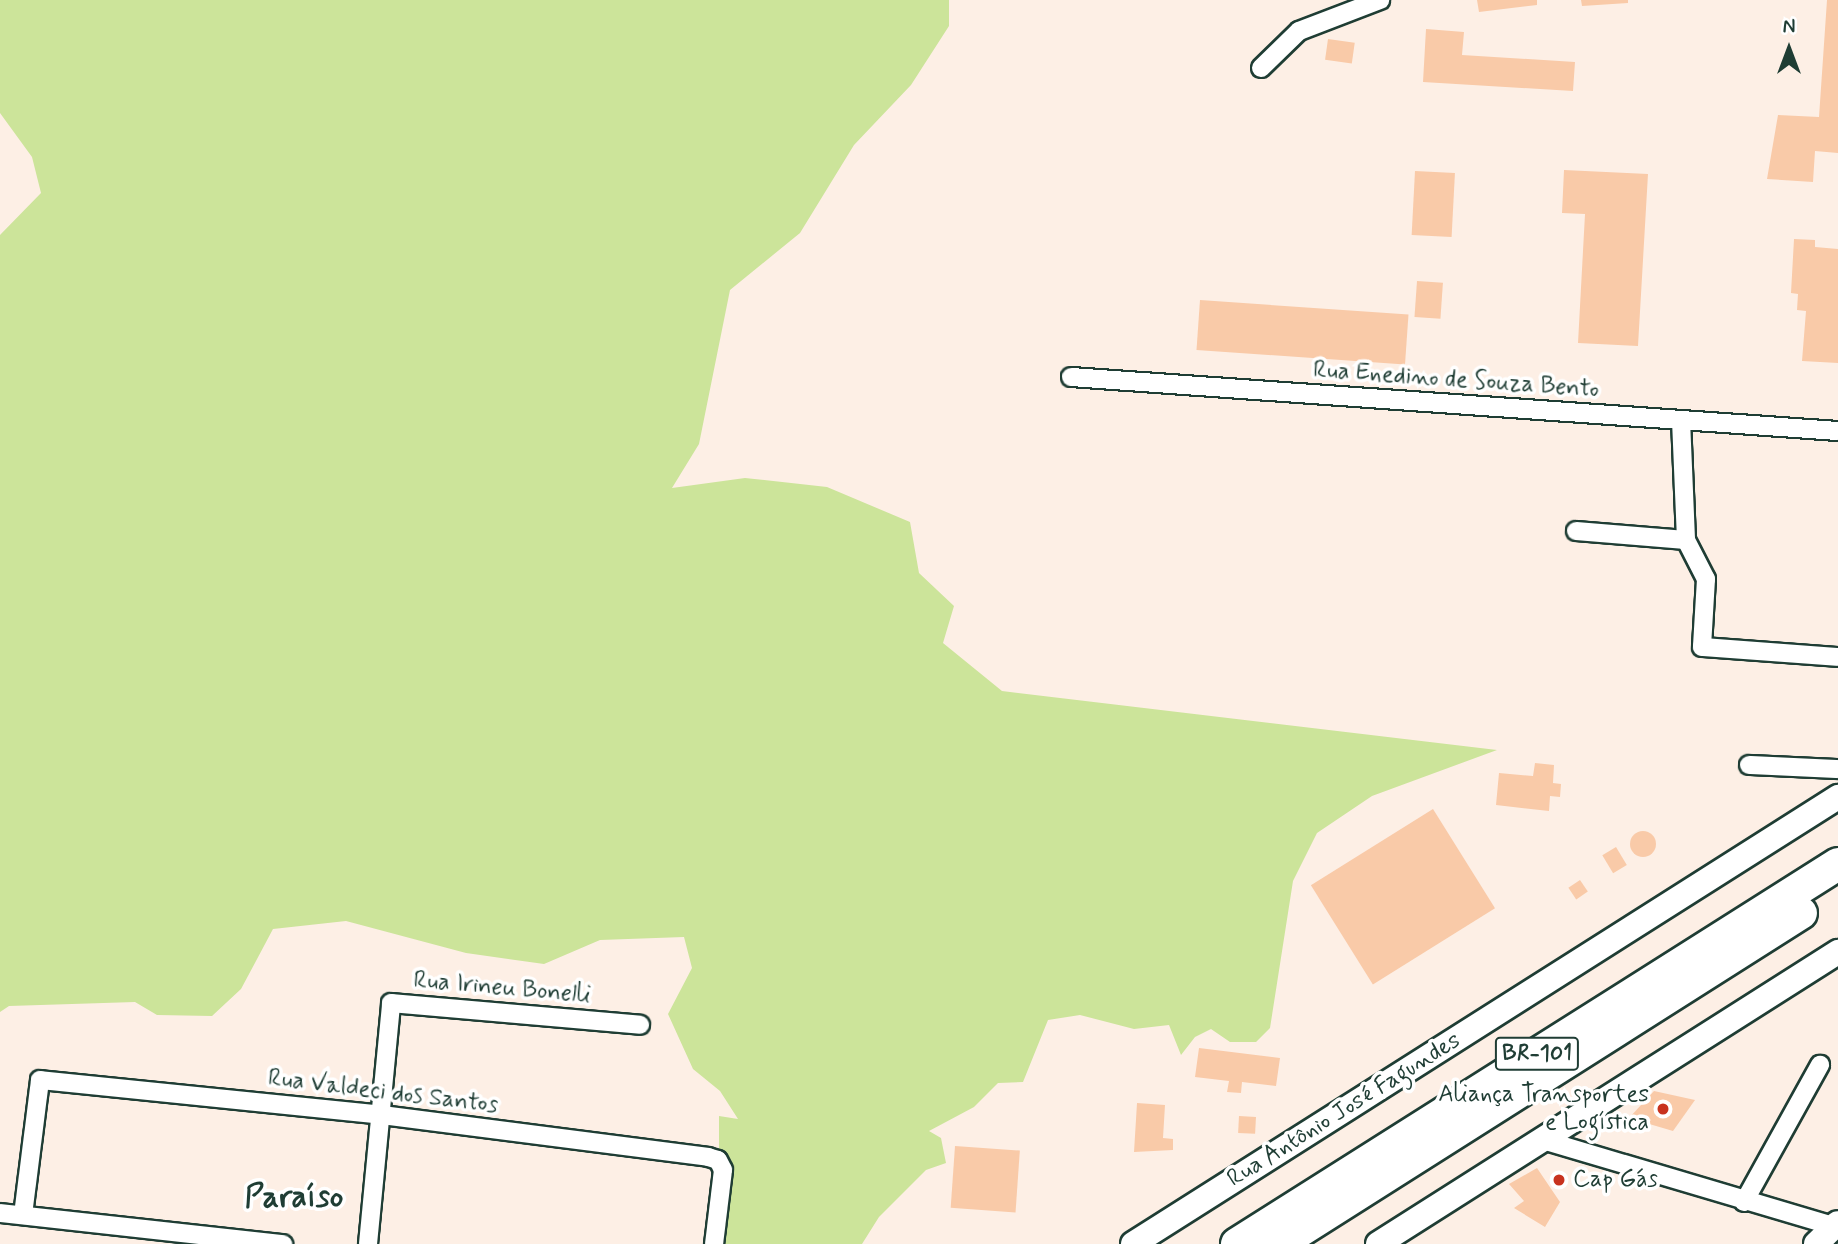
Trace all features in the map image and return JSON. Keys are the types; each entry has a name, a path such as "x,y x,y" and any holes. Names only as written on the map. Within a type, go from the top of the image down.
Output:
{"highway":[{"name":"BR-101","path":"1237,1244 1838,864"},
{"name":"BR-101","path":"1279,1244 1838,890"}],"main road":[{"name":"Rua Antônio José Fagundes","path":"1133,1244 1838,797"},
{"path":"1378,1244 1838,952"},
{"path":"1816,1244 1836,1225"}],"street":[{"path":"1262,68 1300,32 1380,0"},
{"name":"Rua Enedino de Souza Bento","path":"1071,377 1838,431"},
{"path":"1681,420 1686,540 1706,579 1702,648 1838,657"},
{"path":"1576,531 1686,540"},
{"path":"1749,765 1838,769"},
{"name":"Rua Irineu Bonelli","path":"368,1244 391,1003 640,1025"},
{"path":"1744,1202 1820,1065"},
{"name":"Rua Valdeci dos Santos","path":"23,1215 40,1080 382,1115 718,1160 723,1184 715,1244"},
{"path":"1543,1140 1744,1202 1836,1225"},
{"path":"0,1213 283,1244"}],"green space":[{"path":"0,0 949,0 949,26 911,85 854,145 800,233 730,290 699,444 672,488 745,478 827,487 910,522 919,573 954,606 943,643 1002,691 1497,750 1372,796 1317,833 1293,881 1270,1028 1256,1042 1230,1042 1211,1029 1195,1037 1181,1055 1169,1025 1134,1029 1080,1015 1048,1020 1023,1082 998,1083 974,1107 929,1131 941,1138 946,1163 926,1170 879,1217 862,1244 722,1244 730,1183 729,1162 719,1151 719,1116 738,1119 720,1091 693,1069 668,1014 692,968 684,937 600,940 544,964 466,953 346,921 273,929 241,989 212,1016 157,1015 135,1002 9,1006 0,1012 0,235 41,193 32,157 0,113"}],"building":[{"path":"1477,0 1537,0 1537,5 1479,12"},
{"path":"1581,0 1628,0 1628,3 1582,6"},
{"path":"1827,0 1838,0 1838,153 1815,151 1813,182 1767,179 1778,115 1819,117"},
{"path":"1426,29 1464,32 1462,55 1575,62 1573,91 1423,82"},
{"path":"1328,39 1355,43 1352,64 1325,60"},
{"path":"1564,170 1648,174 1638,346 1578,343 1585,214 1562,213"},
{"path":"1415,171 1455,173 1452,237 1412,235"},
{"path":"1794,239 1815,240 1815,247 1838,249 1838,363 1802,361 1806,311 1797,310 1798,294 1791,293"},
{"path":"1417,281 1443,283 1440,319 1414,317"},
{"path":"1200,300 1408,315 1405,364 1197,350"},
{"path":"1535,763 1554,765 1553,783 1561,784 1560,797 1550,796 1549,811 1496,805 1499,773 1533,776"},
{"path":"1433,809 1495,908 1373,985 1311,885"},
{"path":"1643,831 1652,835 1656,844 1652,853 1643,857 1634,853 1630,844 1634,835"},
{"path":"1616,847 1627,865 1613,873 1602,855"},
{"path":"1580,880 1588,892 1576,899 1568,888"},
{"path":"1199,1048 1280,1058 1276,1086 1242,1082 1241,1093 1227,1092 1229,1081 1195,1077"},
{"name":"Aliança Transportes e Logística","path":"1654,1091 1695,1100 1673,1131 1629,1118"},
{"path":"1137,1103 1165,1105 1163,1138 1173,1139 1173,1150 1134,1152"},
{"path":"1239,1116 1256,1117 1255,1134 1238,1133"},
{"path":"955,1146 1020,1151 1016,1212 951,1208"},
{"path":"1537,1168 1560,1202 1545,1227 1514,1208 1524,1201 1509,1184"}],"place":[{"name":"Aliança Transportes e Logística","path":"1663,1109"},
{"name":"Cap Gás","path":"1559,1180"}],"district":[{"name":"Paraíso","path":"294,1197"}]}
